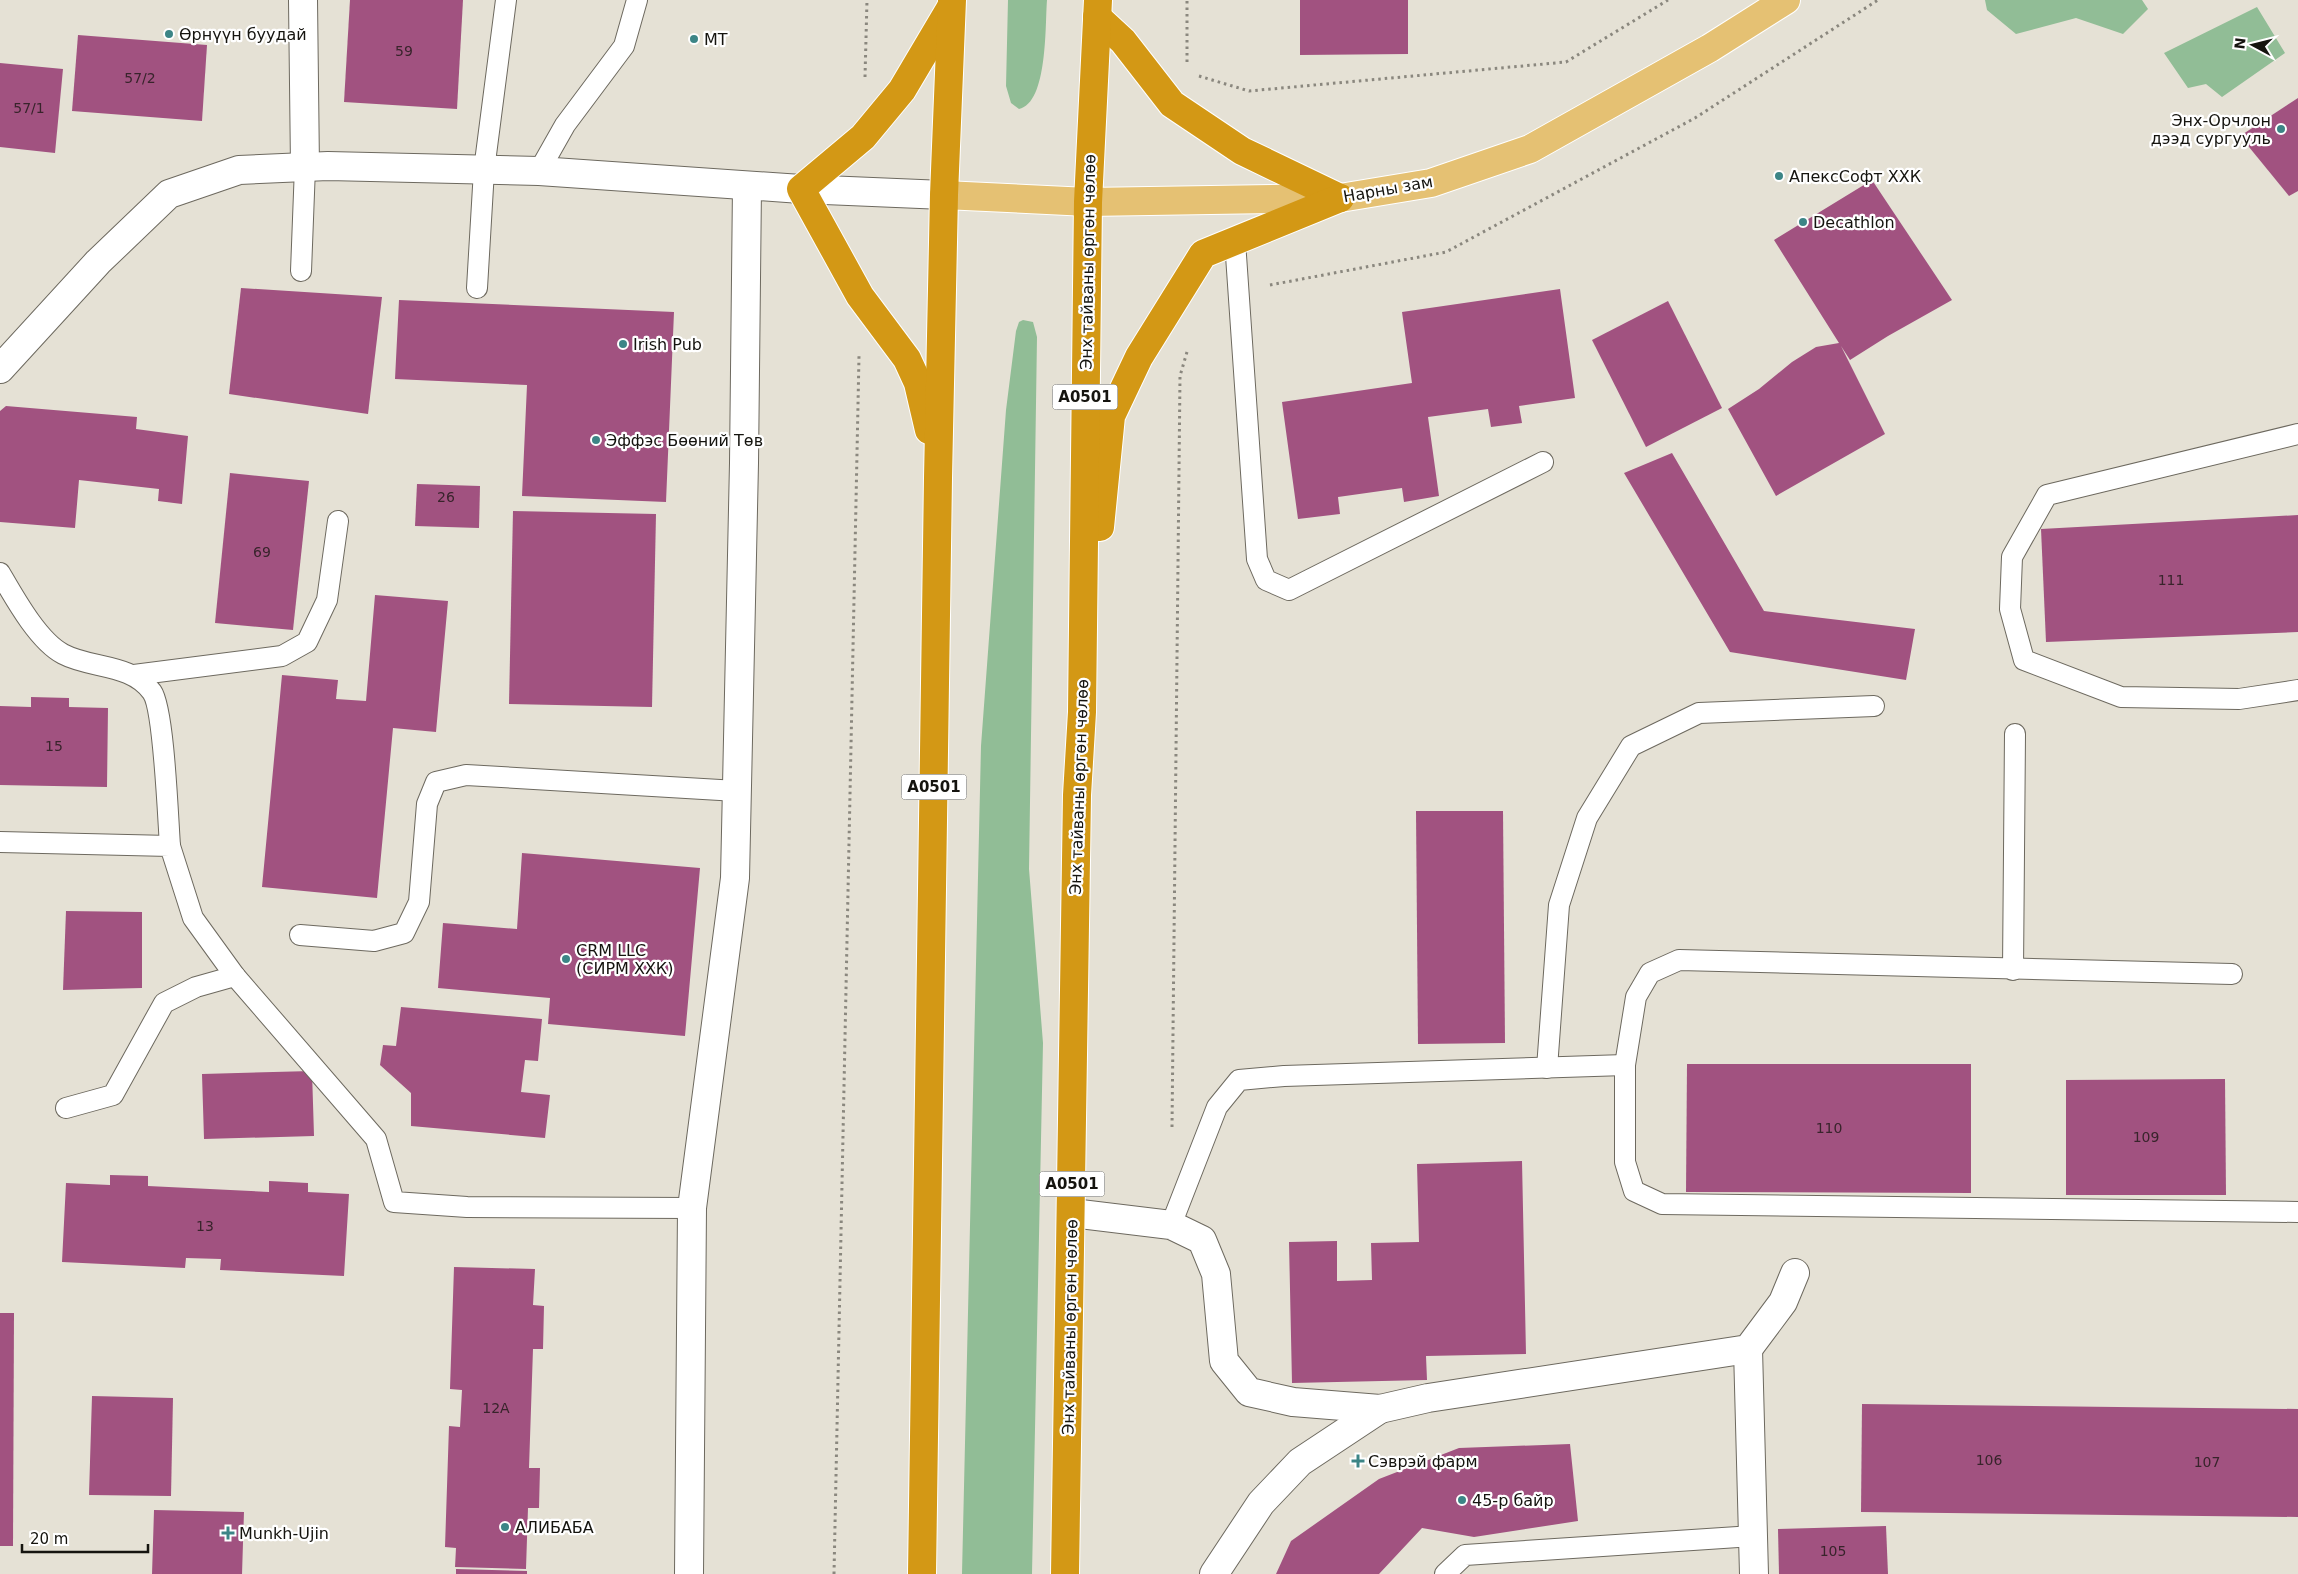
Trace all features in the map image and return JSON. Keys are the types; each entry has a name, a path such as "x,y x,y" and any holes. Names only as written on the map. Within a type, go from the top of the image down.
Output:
{"highway":[{"path":"938,478 918,383 907,359 860,296 801,189 863,137 902,90 952,3"},
{"name":"A0501","path":"922,1574 938,478 944,195 952,3"},
{"path":"1097,8 1172,104 1242,151 1340,198"},
{"name":"Энх тайваны өргөн чөлөө","path":"1065,1574 1077,795 1082,712 1088,202 1097,8"},
{"path":"1082,712 1111,416 1138,357 1203,254 1340,198"}],"main road":[{"name":"Нарны зам","path":"944,195 1088,202 1340,198 1431,183 1530,150 1710,48 1786,0"}],"street":[{"path":"303,0 305,167"},
{"path":"0,369 98,262 169,194 239,170 305,167 539,171 748,186 944,195"},
{"path":"689,1574 692,1208 735,878 748,186"},
{"path":"1072,1213 1172,1225 1202,1240 1216,1274 1224,1360 1249,1392 1294,1402 1380,1409 1428,1398 1748,1349"},
{"path":"1754,1574 1748,1349 1783,1302 1796,1273"},
{"path":"1214,1574 1261,1503 1300,1462 1380,1409"}],"lane":[{"path":"477,288 484,170 506,0"},
{"path":"539,171 565,125 624,46 636,0"},
{"path":"301,271 305,167"},
{"path":"1234,241 1257,559 1266,580 1289,590 1543,462"},
{"path":"2298,434 2048,495 2012,557 2010,609 2024,660 2121,697 2239,699 2298,690"},
{"path":"0,574 37,630 62,654 134,675 282,656 308,642 327,600 338,521"},
{"path":"134,675 152,693 159,718 170,846 193,918 235,976 376,1139 394,1202 467,1207 692,1208"},
{"path":"1547,1068 1559,905 1587,818 1631,746 1699,713 1874,706"},
{"path":"2013,970 2015,734"},
{"path":"300,935 374,941 404,932 418,902 427,804 436,782 466,775 736,791"},
{"path":"0,842 170,846"},
{"path":"2232,974 2013,970 1679,960 1650,973 1636,997 1625,1065 1625,1162 1634,1191 1662,1204 2298,1212"},
{"path":"66,1108 113,1095 164,1003 196,987 235,976"},
{"path":"1172,1225 1217,1107 1239,1080 1284,1076 1625,1065"},
{"path":"1445,1574 1465,1555 1753,1536"}],"path":[{"path":"863,137 867,0"},
{"path":"1187,0 1187,64"},
{"path":"1196,75 1249,91 1566,62 1668,0"},
{"path":"1239,294 1245,289 1446,252 1695,118 1878,0"},
{"path":"834,1574 860,296"},
{"path":"1172,1135 1180,376 1188,348"}],"green space":[{"path":"1008,0 1047,0 1045,44 1040,78 1035,93 1028,104 1019,109 1011,103 1006,86"},
{"path":"1985,0 2142,0 2148,9 2123,34 2076,18 2016,34 1987,10"},
{"path":"2257,7 2285,53 2222,97 2206,84 2188,88 2164,53"},
{"path":"1023,320 1033,322 1037,337 1029,869 1043,1043 1032,1574 962,1574 981,746 1006,410 1016,331 1019,322"}],"building":[{"path":"350,0 463,0 457,109 344,102"},
{"path":"1300,0 1408,0 1408,54 1300,55"},
{"path":"78,35 207,45 202,121 72,111"},
{"path":"0,63 63,69 55,153 0,147"},
{"path":"2298,98 2298,191 2289,196 2240,136"},
{"path":"1872,180 1952,300 1850,360 1841,346 1885,434 1776,496 1728,409 1759,389 1792,362 1816,347 1839,343 1774,240"},
{"path":"241,288 382,297 368,414 229,394"},
{"path":"1560,289 1575,398 1519,406 1522,423 1491,427 1488,409 1428,417 1439,496 1404,502 1402,488 1338,497 1340,514 1298,519 1282,402 1412,383 1402,312"},
{"name":"Эффэс Бөөний Төв","path":"399,300 674,312 666,502 522,496 527,385 395,379"},
{"path":"1668,301 1722,408 1646,447 1592,340"},
{"path":"6,406 137,417 136,429 188,436 182,504 158,501 159,489 79,480 75,528 0,522 0,411"},
{"path":"1672,453 1764,611 1915,629 1906,680 1730,652 1624,473"},
{"path":"230,473 309,481 293,630 215,623"},
{"path":"417,484 480,486 479,528 415,526"},
{"path":"513,511 656,514 652,707 509,704"},
{"path":"2298,515 2298,632 2046,642 2041,529"},
{"path":"375,595 448,601 436,732 393,728 377,898 262,887 282,675 338,680 336,699 366,701"},
{"path":"31,697 69,698 69,707 108,708 107,787 0,785 0,706 31,707"},
{"path":"1416,811 1503,811 1505,1043 1418,1044"},
{"name":"CRM LLC (СИРМ ХХК)","path":"522,853 700,868 685,1036 548,1024 550,998 438,988 443,923 517,929"},
{"path":"66,911 142,912 142,988 63,990"},
{"path":"401,1007 542,1019 538,1061 525,1060 521,1092 550,1095 545,1138 411,1126 411,1093 380,1065 383,1045 396,1046"},
{"path":"1687,1064 1971,1064 1971,1193 1686,1192"},
{"path":"312,1071 314,1136 204,1139 202,1074"},
{"path":"2225,1079 2226,1195 2066,1195 2066,1080"},
{"path":"1522,1161 1526,1354 1426,1356 1427,1380 1292,1383 1289,1242 1337,1241 1337,1281 1372,1280 1371,1243 1419,1242 1417,1164"},
{"path":"110,1175 148,1176 148,1186 269,1192 269,1181 308,1183 308,1192 349,1194 344,1276 220,1270 221,1259 186,1258 185,1268 62,1262 66,1183 110,1185"},
{"path":"454,1267 535,1269 533,1305 544,1306 543,1349 533,1349 529,1468 540,1468 539,1508 528,1508 526,1569 455,1567 456,1548 445,1547 449,1426 460,1427 462,1390 450,1389"},
{"path":"0,1313 14,1313 13,1546 0,1546"},
{"path":"92,1396 173,1398 171,1496 89,1495"},
{"path":"1862,1404 2298,1409 2298,1517 1861,1512"},
{"name":"45-р байр","path":"1570,1444 1578,1521 1474,1537 1422,1528 1379,1574 1276,1574 1291,1541 1379,1479 1459,1448"},
{"path":"154,1510 244,1512 242,1574 152,1574"},
{"path":"1886,1526 1888,1574 1779,1574 1778,1529"},
{"path":"456,1569 527,1571 527,1574 456,1574"}],"place":[{"name":"Өрнүүн буудай","path":"169,34"},
{"name":"МТ","path":"694,39"},
{"name":"Энх-Орчлон дээд сургууль","path":"2281,129"},
{"name":"АпексСофт ХХК","path":"1779,176"},
{"name":"Decathlon","path":"1803,222"},
{"name":"Irish Pub","path":"623,344"},
{"name":"Эффэс Бөөний Төв","path":"596,440"},
{"name":"CRM LLC (СИРМ ХХК)","path":"566,959"},
{"name":"Сэврэй фарм","path":"1358,1461"},
{"name":"45-р байр","path":"1462,1500"},
{"name":"АЛИБАБА","path":"505,1527"},
{"name":"Munkh-Ujin","path":"228,1533"}]}
